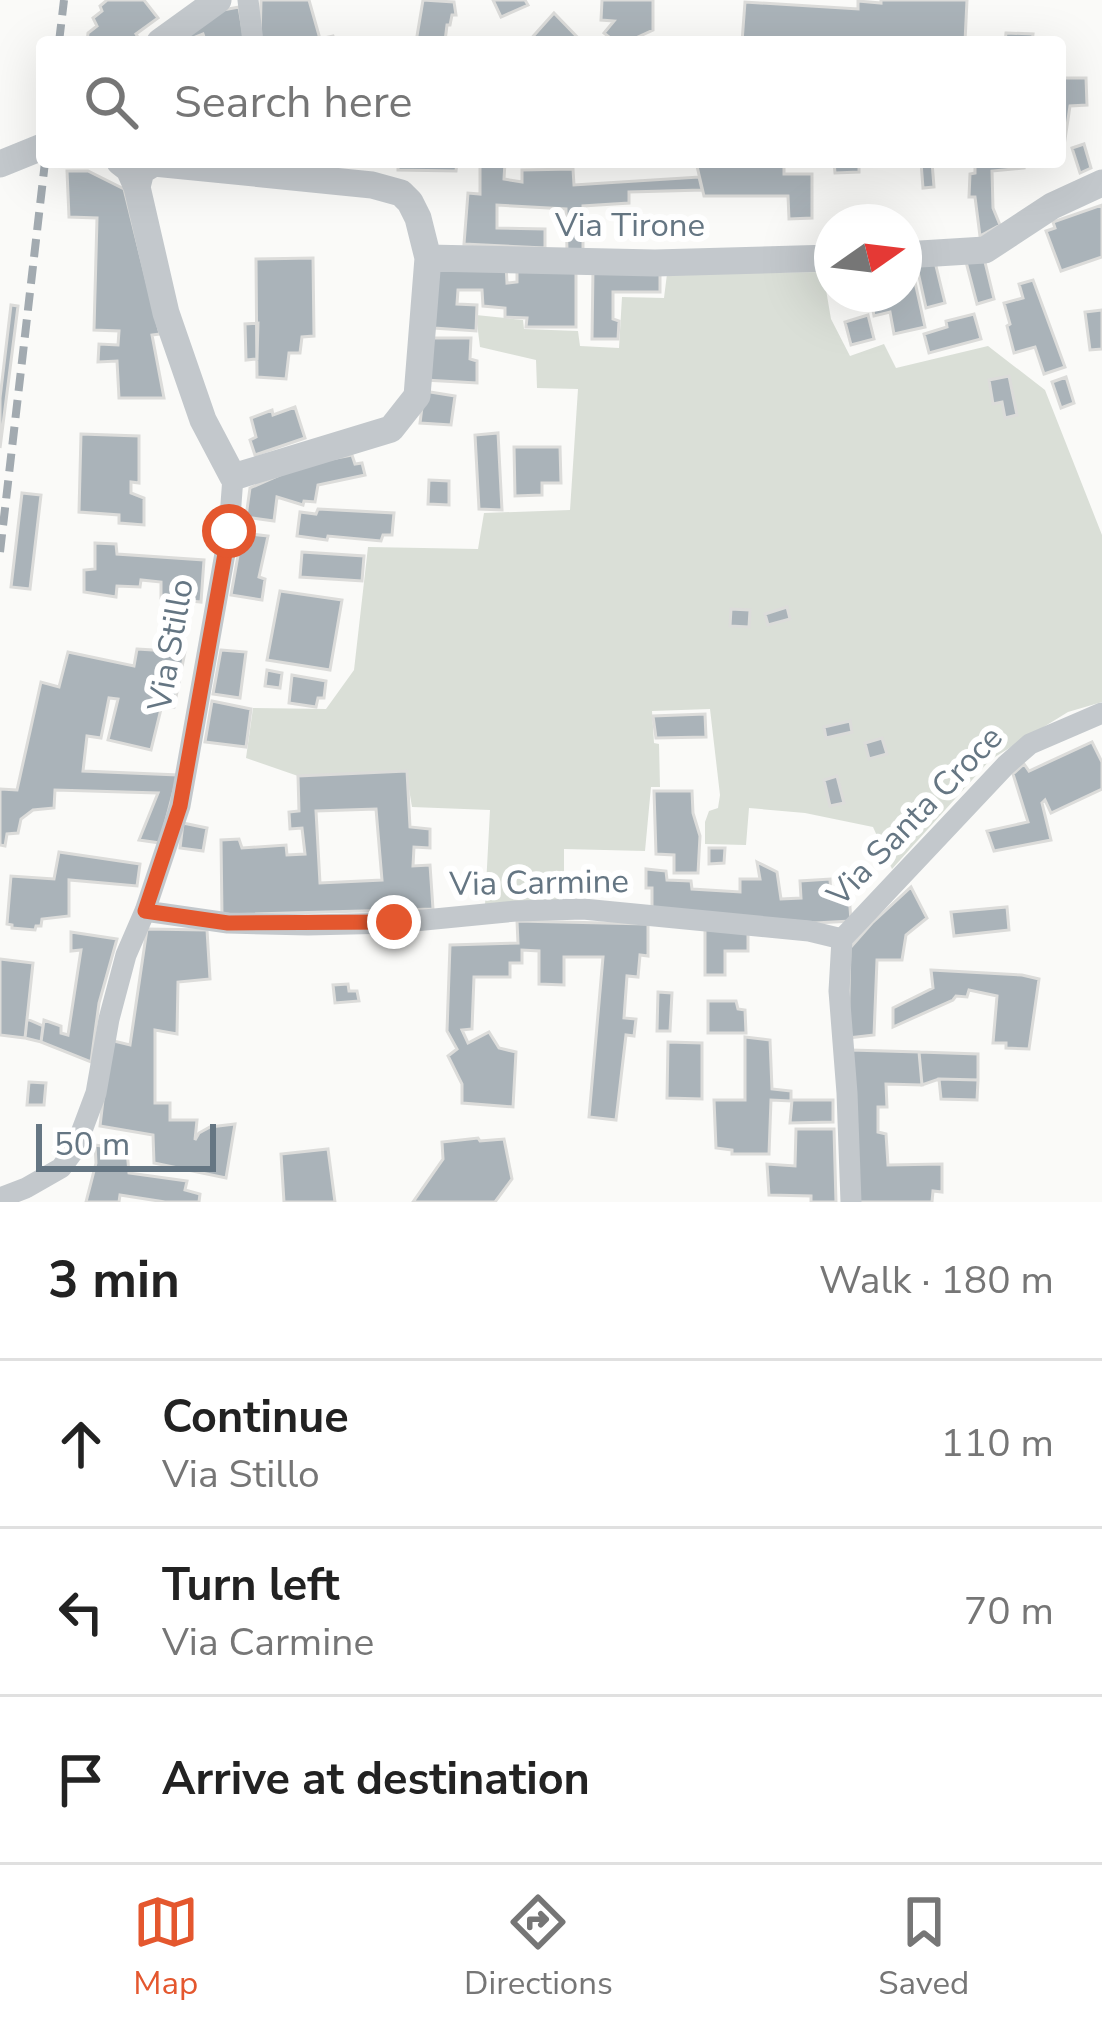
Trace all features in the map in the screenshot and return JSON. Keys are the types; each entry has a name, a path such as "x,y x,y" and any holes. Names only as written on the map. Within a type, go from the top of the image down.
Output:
{"street":[{"path":"168,36 218,0"},
{"path":"248,0 252,36"},
{"path":"0,164 36,150"},
{"path":"224,168 147,171 166,313 203,420 233,477 391,429 416,396 428,258 418,218 401,193 372,184 257,168"},
{"path":"922,254 985,250 1052,206 1102,183"},
{"name":"Via Tirone","path":"428,258 655,263 814,259"},
{"name":"Via Stillo","path":"145,911 180,806 229,531 233,477"},
{"name":"Via Santa Croce","path":"842,939 1030,744 1102,712"},
{"name":"Via Carmine","path":"145,911 228,923 308,925 583,909 809,931 842,939"},
{"path":"0,1198 61,1168 75,1149 96,1093 126,955 145,911"},
{"path":"842,939 838,991 848,1093 850,1202"}],"shaded area":[{"path":"814,272 814,312 830,312 850,356 884,344 896,368 988,346 1045,390 1102,535 1102,702 1068,712 990,760 892,869 873,827 805,813 749,808 746,845 705,844 705,822 709,811 718,808 720,795 710,709 652,711 660,787 651,787 645,851 564,849 564,900 485,905 490,810 412,807 406,771 298,776 246,758 253,708 326,709 354,670 368,547 478,549 484,513 570,510 578,389 537,388 536,360 480,347 476,315 523,320 524,329 578,331 580,346 619,348 622,297 664,298 667,274"}],"building":[{"path":"107,0 144,0 158,18 137,36 88,36 97,26 93,18 102,11 100,6"},
{"path":"261,0 309,0 319,36 260,36"},
{"path":"423,0 454,2 456,15 447,25 446,36 417,36"},
{"path":"493,0 525,0 528,5 501,17"},
{"path":"602,0 653,0 653,30 640,36 608,36 604,33 614,21 601,20"},
{"path":"967,0 965,36 742,36 745,2 858,9 858,1"},
{"path":"239,7 244,36 179,36 212,12"},
{"path":"554,13 576,36 533,36"},
{"path":"1066,78 1086,78 1087,105 1070,106 1066,133"},
{"path":"1084,144 1091,168 1080,173 1072,148"},
{"path":"398,168 456,168 456,171"},
{"path":"480,168 505,168 504,179 522,182 522,170 573,169 574,185 699,177 702,190 629,192 629,203 583,206 583,251 567,251 566,209 497,205 497,228 545,229 545,248 464,244 468,193 480,194"},
{"path":"697,168 784,168 784,174 812,174 812,218 789,219 788,196 704,196"},
{"path":"835,168 859,168 859,172 835,173"},
{"path":"921,168 932,168 934,187 923,188"},
{"path":"975,168 1024,168 992,171 993,208 1000,225 980,236 975,197 969,197 970,174"},
{"path":"67,171 88,171 124,189 160,334 152,335 164,398 119,398 117,361 98,362 99,344 118,345 119,331 94,330 97,218 69,217"},
{"path":"1102,205 1102,257 1061,271 1046,231 1055,228 1053,222"},
{"path":"313,258 314,336 302,337 300,353 289,353 286,379 257,377 256,259"},
{"path":"984,258 994,299 977,304 966,262"},
{"path":"935,262 945,303 926,308 922,263"},
{"path":"506,264 507,283 517,282 517,266 576,267 576,327 526,327 527,318 505,317 505,308 483,306 482,290 458,290 457,304 477,305 476,331 434,328 436,265"},
{"path":"660,268 660,292 613,292 618,339 592,339 593,269"},
{"path":"1033,280 1065,367 1044,374 1035,347 1014,353 1004,303 1023,298 1019,284"},
{"path":"11,305 18,306 0,448 0,398"},
{"path":"1102,310 1102,349 1090,350 1085,312"},
{"path":"890,312 922,312 925,327 894,334"},
{"path":"974,314 981,339 929,353 924,334 947,327 946,321"},
{"path":"868,315 874,339 851,345 845,322"},
{"path":"258,323 257,359 246,360 245,324"},
{"path":"428,338 471,338 470,359 477,361 477,383 425,380"},
{"path":"1009,376 1017,415 1005,418 1002,402 993,404 989,380"},
{"path":"1066,377 1074,403 1061,408 1052,382"},
{"path":"424,391 455,396 451,425 420,423"},
{"path":"295,407 305,438 255,455 251,418"},
{"path":"498,433 502,510 479,509 475,435"},
{"path":"81,434 139,436 139,483 131,482 131,493 144,498 144,525 119,523 119,515 79,512"},
{"path":"514,447 560,447 561,483 542,483 542,495 515,496"},
{"path":"352,455 355,464 362,463 365,475 318,485 315,502 304,501 303,505 277,497 274,521 246,517 250,488 305,464"},
{"path":"429,480 449,481 449,505 428,504"},
{"path":"22,493 41,495 30,589 11,587"},
{"path":"318,509 394,513 392,535 383,535 381,541 297,536 300,512 316,514"},
{"path":"242,533 268,536 259,577 265,579 262,600 231,595"},
{"path":"95,543 116,544 117,554 204,560 201,602 161,598 161,582 141,580 140,587 117,586 116,597 84,592 84,570 95,569"},
{"path":"302,552 364,556 362,581 300,577"},
{"path":"280,591 342,600 330,670 267,660"},
{"path":"787,607 790,619 768,625 765,614"},
{"path":"731,609 750,610 749,627 730,626"},
{"path":"137,649 185,652 174,707 162,705 151,750 108,740 118,699 109,698 101,738 87,736 83,771 178,775 160,843 139,840 158,793 55,790 54,808 33,810 21,819 18,833 7,834 5,846 0,845 0,789 17,790 41,682 59,687 68,652 134,666"},
{"path":"221,650 246,652 240,698 213,694"},
{"path":"267,670 282,673 280,688 265,686"},
{"path":"292,675 326,681 324,698 318,698 316,707 289,703"},
{"path":"212,701 251,709 246,747 205,742"},
{"path":"705,714 706,737 656,738 653,716"},
{"path":"850,721 852,732 826,738 824,727"},
{"path":"882,738 887,754 869,759 865,743"},
{"path":"1092,742 1102,762 1102,789 1051,813 1045,800 1042,803 1051,840 994,851 987,831 1028,822 1013,774 1024,764 1029,771"},
{"path":"407,771 410,827 430,829 430,848 414,847 413,866 430,865 433,909 222,915 221,840 239,839 242,848 286,845 287,855 305,854 302,828 290,829 289,812 299,811 298,776","holes":["376,809 382,880 320,883 316,811"]},
{"path":"837,776 844,803 830,806 824,780"},
{"path":"654,791 692,791 700,836 698,873 674,873 674,855 656,854"},
{"path":"183,823 207,828 203,851 180,848"},
{"path":"709,848 725,848 724,863 709,864"},
{"path":"59,852 140,864 137,886 69,880 69,916 42,919 35,930 12,928 7,924 11,876 54,879"},
{"path":"757,862 777,872 781,899 801,898 800,881 830,879 831,896 849,894 851,921 815,923 652,909 646,869 666,871 667,880 691,881 692,889 740,892 740,879 760,879"},
{"path":"911,887 927,918 906,935 902,960 877,960 874,1035 848,1038 850,948"},
{"path":"1007,907 1009,930 954,936 951,912"},
{"path":"517,921 648,924 648,956 640,955 638,977 627,976 624,1018 636,1019 634,1036 626,1035 616,1120 589,1117 603,957 564,957 564,985 539,984 539,951 522,950 522,963 510,963 510,977 474,977 472,1029 462,1030 468,1043 489,1032 499,1048 516,1052 513,1107 462,1103 462,1084 448,1056 457,1049 447,1031 450,945 518,943"},
{"path":"705,927 748,929 748,951 725,951 725,975 705,975"},
{"path":"147,929 207,930 210,979 178,982 177,1034 155,1030 155,1103 170,1103 170,1120 197,1120 195,1140 210,1127 235,1124 226,1178 154,1163 153,1135 100,1126 110,1040 130,1045"},
{"path":"71,932 117,939 99,1003 91,1062 41,1042 44,1020 61,1026 61,1033 68,1035 81,950 71,951"},
{"path":"0,959 33,963 25,1038 0,1035"},
{"path":"931,970 1039,979 1029,1049 993,1043 997,996 969,990 967,997 956,996 893,1027 893,1008 933,988"},
{"path":"348,984 349,991 357,991 359,1001 335,1003 333,985"},
{"path":"658,992 672,993 670,1031 657,1031"},
{"path":"708,1001 736,1001 738,1009 745,1010 746,1033 708,1033"},
{"path":"27,1019 43,1026 41,1042 25,1038"},
{"path":"745,1037 770,1040 772,1089 791,1091 791,1101 771,1100 769,1154 732,1154 732,1150 716,1148 714,1100 745,1100"},
{"path":"668,1042 702,1043 702,1099 667,1098"},
{"path":"850,1050 919,1052 922,1085 886,1084 887,1107 878,1107 878,1132 886,1134 888,1165 942,1164 942,1192 933,1191 932,1202 859,1202"},
{"path":"919,1052 978,1054 978,1080 939,1079 922,1085"},
{"path":"939,1079 978,1080 977,1100 941,1099"},
{"path":"29,1082 46,1083 44,1105 27,1105"},
{"path":"792,1100 833,1100 833,1122 790,1123"},
{"path":"796,1129 834,1129 836,1202 769,1195 767,1164 795,1166"},
{"path":"504,1139 512,1179 495,1202 413,1202 443,1159 442,1142"},
{"path":"95,1145 127,1150 129,1173 187,1181 185,1190 200,1194 199,1202 120,1195 119,1202 86,1202 96,1163"},
{"path":"328,1149 335,1202 284,1202 281,1154"}],"railway":[{"path":"60,36 64,0"},
{"path":"0,552 44,168"}],"route":[{"path":"229,531 180,806 145,911 228,923 394,922"}]}
